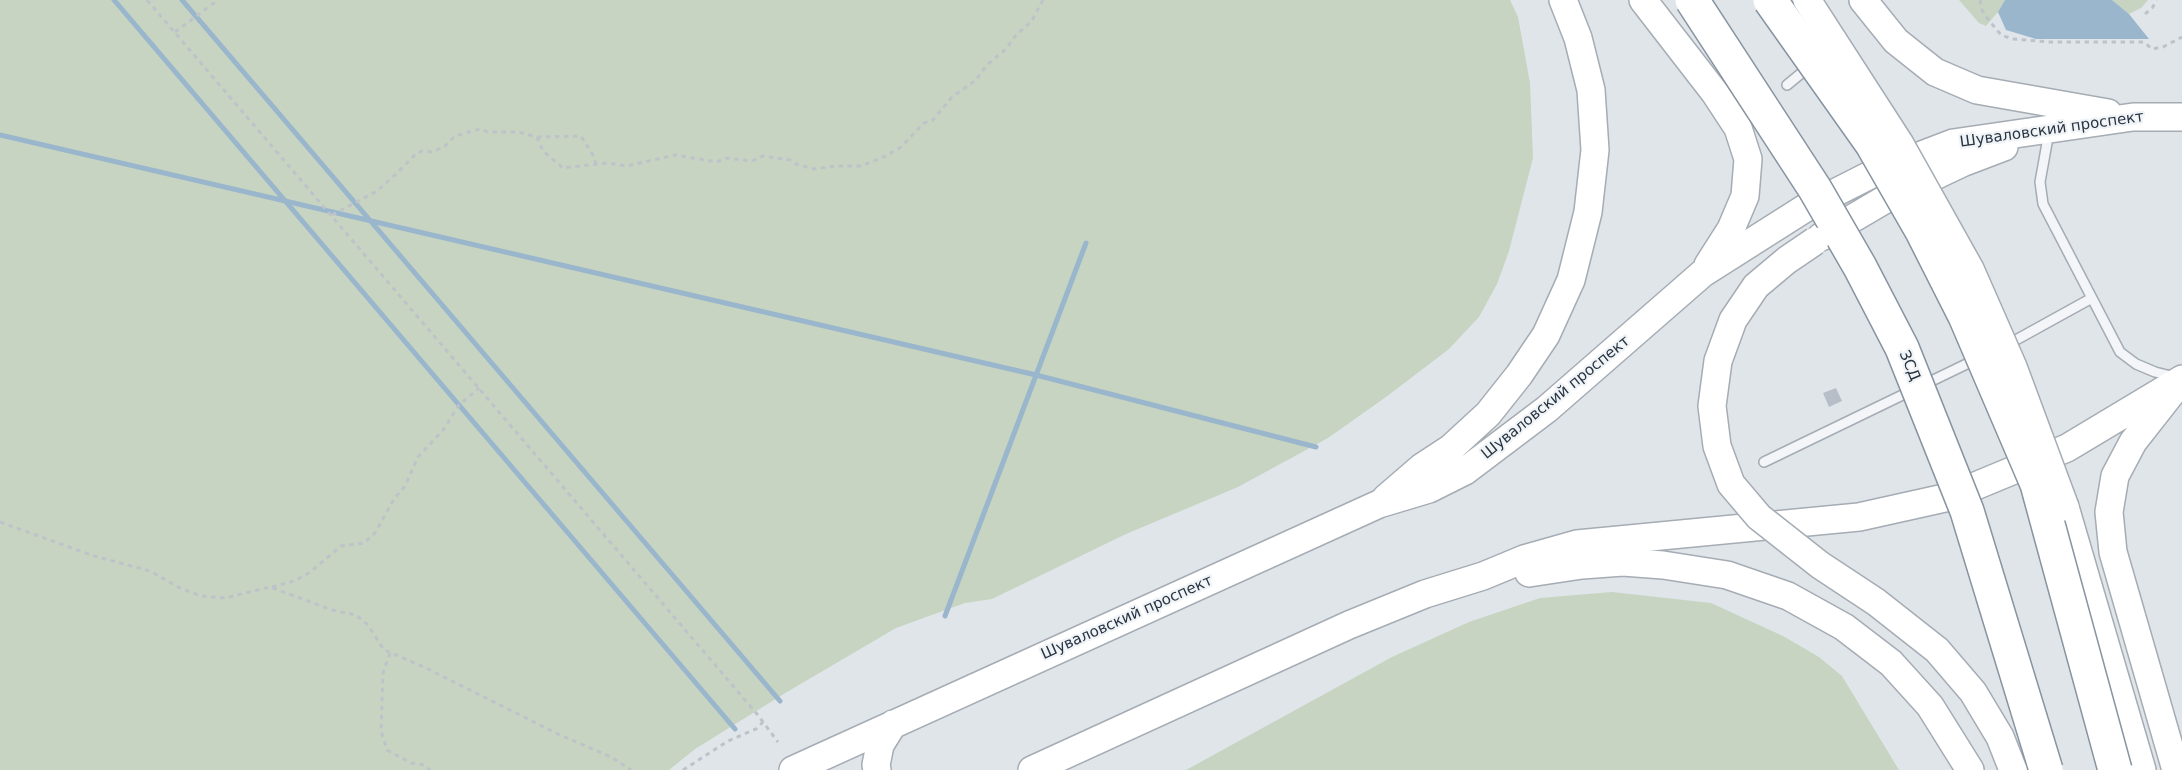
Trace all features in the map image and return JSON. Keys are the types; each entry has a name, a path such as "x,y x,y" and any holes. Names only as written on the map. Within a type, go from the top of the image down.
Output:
{"highway":[{"name":"ЗСД","path":"1692,0 1815,189 1860,267 1902,348 1967,511 2046,770"},
{"path":"1770,0 1872,144 1922,231 1965,316 2037,484 2115,770"}],"main road":[{"path":"1379,504 1422,467 1451,448 1488,414 1519,375 1546,335 1571,280 1588,212 1595,150 1591,90 1578,38 1563,0"},
{"path":"1643,0 1721,102 1738,128 1748,159 1745,196 1731,229 1703,273"},
{"path":"1809,0 1900,144 1970,269 2013,367 2066,507 2142,770"},
{"path":"1863,0 1896,41 1935,72 1966,86 2029,100 2133,117"},
{"name":"Шуваловский проспект","path":"793,770 1379,504 1429,489 1465,471 1547,409 1703,273 1807,207 1872,174 1953,143 2133,117 2182,117"},
{"path":"2013,770 2000,736 1973,692 1937,650 1876,603 1820,565 1759,517 1731,484 1717,446 1712,406 1718,361 1733,320 1756,285 1815,241 1884,200 1962,163 2050,129"},
{"path":"1032,770 1349,626 1425,594 1483,576 1524,559 1577,544 1859,517 1950,497 2067,448 2182,379"},
{"path":"2176,770 2113,552 2109,512 2115,476 2133,442 2182,379"},
{"path":"1483,576 1623,562 1664,565 1727,575 1788,596 1844,627 1891,663 1930,706 1970,770"},
{"path":"877,770 880,745 893,723"}],"lane":[{"path":"1787,85 1804,71 1815,34 1809,0"},
{"path":"2050,129 2040,182 2043,204 2120,352 2136,364 2154,372 2182,379"},
{"path":"1764,462 1858,413 2015,341 2092,297"}],"path":[{"path":"147,0 778,742"},
{"path":"175,32 218,0"},
{"path":"537,137 543,151 563,168 607,163 627,166 675,155 717,162 726,158 752,160 763,156 790,160 814,169 861,166 901,147 924,123 933,120 961,89 976,80 987,65 1006,49 1016,35 1031,22 1043,0"},
{"path":"1980,0 1986,18 2001,35 2013,39 2050,42 2144,42 2152,49 2163,47 2182,37"},
{"path":"2145,14 2153,8 2156,0"},
{"path":"332,216 377,191 416,153 432,152 445,146 455,136 480,129 488,132 518,132 537,137 582,136 596,164"},
{"path":"0,522 94,556 150,571 180,588 201,596 225,598 294,581 309,573 341,546 364,543 375,534 394,499 405,486 418,457 444,429 459,405 478,388"},
{"path":"270,587 332,610 356,615 368,625 384,650 611,757 631,770"},
{"path":"390,653 383,673 381,731 387,750 411,764 424,765 430,770"},
{"path":"683,770 728,741 756,729 763,722"}],"green space":[{"path":"0,0 1510,0 1518,17 1530,83 1533,158 1509,251 1497,284 1479,317 1449,349 1386,397 1328,438 1238,487 1126,534 992,599 965,603 896,628 695,749 669,770 0,770"},
{"path":"1959,0 2005,0 1986,26 1979,23"},
{"path":"2112,0 2148,0 2141,8 2129,14"},
{"path":"1612,592 1711,603 1783,636 1819,657 1842,676 1899,770 1186,770 1392,657 1469,622 1540,598"}],"water":[{"path":"2005,0 2112,0 2129,14 2149,39 2036,39 2006,30 1998,12"}],"building":[{"path":"1836,388 1842,401 1829,407 1823,393"}],"waterway":[{"path":"114,0 735,729"},
{"path":"182,0 780,701"},
{"path":"0,135 1036,375 1316,447"},
{"path":"945,616 1086,243"}]}
